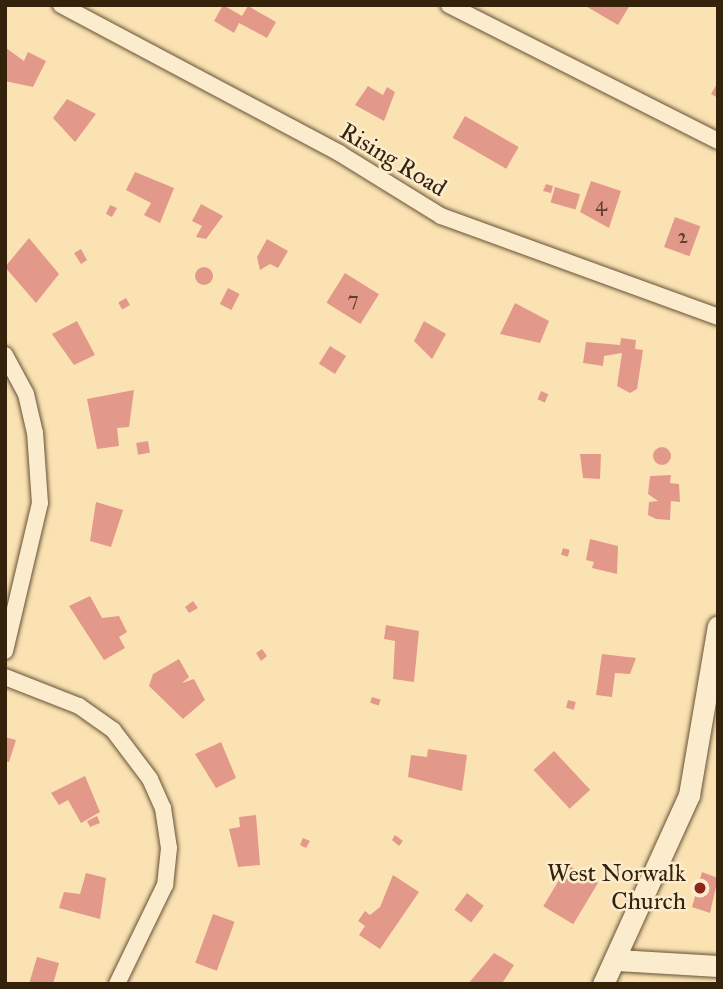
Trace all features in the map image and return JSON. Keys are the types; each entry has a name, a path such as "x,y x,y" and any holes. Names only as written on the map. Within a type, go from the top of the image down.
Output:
{"street":[{"name":"Rising Road","path":"61,5 328,147 442,216 718,317"},
{"path":"449,5 718,141"},
{"path":"5,355 26,394 35,432 40,503 5,651"},
{"path":"603,984 617,960 689,796 718,626"},
{"path":"5,677 79,706 113,730 150,779 163,808 169,848 165,885 117,984"},
{"path":"617,960 718,966"}],"building":[{"path":"223,5 242,16 248,6 276,22 267,38 239,23 234,33 214,21"},
{"path":"584,5 630,5 618,25"},
{"path":"6,48 24,61 28,52 46,61 33,87 5,81"},
{"path":"718,82 718,98 711,94"},
{"path":"368,86 383,95 387,87 395,92 384,121 355,105"},
{"path":"67,99 96,114 75,142 53,118"},
{"path":"465,116 519,147 506,169 452,138"},
{"path":"135,172 174,188 160,223 144,215 151,203 126,190"},
{"path":"591,181 621,191 609,228 580,212"},
{"path":"546,184 553,186 551,193 543,191"},
{"path":"555,187 580,194 576,210 551,202"},
{"path":"201,204 223,216 206,239 196,237 202,226 192,221"},
{"path":"110,205 117,208 112,217 106,214"},
{"path":"675,217 700,226 689,256 664,247"},
{"path":"29,238 59,274 36,303 5,267"},
{"path":"267,239 288,251 278,268 270,264 260,270 257,257"},
{"path":"81,249 87,260 81,264 74,253"},
{"path":"204,267 210,270 213,276 210,282 204,285 198,282 195,276 198,270"},
{"path":"345,273 379,294 360,324 326,303"},
{"path":"228,288 240,294 231,310 220,304"},
{"path":"126,298 130,305 122,309 118,302"},
{"path":"515,303 549,321 540,343 500,334"},
{"path":"77,321 95,355 74,365 52,334"},
{"path":"424,321 446,334 432,359 414,341"},
{"path":"621,338 636,340 635,349 643,350 637,389 630,393 617,386 622,353 604,356 603,366 583,363 586,342 620,345"},
{"path":"330,346 346,356 335,374 319,364"},
{"path":"134,390 129,427 117,428 119,446 97,449 87,399"},
{"path":"541,391 548,394 545,402 537,399"},
{"path":"148,441 150,453 138,455 136,443"},
{"path":"662,447 668,450 671,456 668,462 662,465 656,462 653,456 656,450"},
{"path":"580,454 601,454 600,479 583,478"},
{"path":"671,475 670,483 679,484 680,502 671,501 670,520 656,519 648,515 649,502 658,501 648,494 650,476"},
{"path":"96,502 123,510 111,547 90,541"},
{"path":"590,539 618,546 617,574 592,568 594,562 586,560"},
{"path":"563,548 570,550 568,557 561,555"},
{"path":"90,596 102,618 119,616 127,632 119,637 125,648 104,660 69,606"},
{"path":"193,601 198,608 189,613 185,607"},
{"path":"386,625 419,631 414,682 393,679 395,641 384,639"},
{"path":"262,649 267,656 261,661 256,653"},
{"path":"602,654 636,658 630,674 615,673 612,697 596,695"},
{"path":"179,659 189,677 182,683 194,679 205,700 183,719 149,686 153,674"},
{"path":"372,697 381,700 379,705 370,703"},
{"path":"568,700 576,702 574,710 566,708"},
{"path":"5,737 16,740 9,762 5,761"},
{"path":"221,742 236,778 216,788 195,754"},
{"path":"428,749 467,755 462,791 408,777 411,755 427,757"},
{"path":"554,751 590,790 570,809 534,770"},
{"path":"85,776 100,812 81,823 68,800 59,805 51,793"},
{"path":"256,815 260,865 238,867 229,829 240,827 239,817"},
{"path":"97,816 100,823 90,827 87,821"},
{"path":"395,835 403,841 399,846 392,840"},
{"path":"303,838 310,841 306,848 300,845"},
{"path":"568,865 598,883 573,924 543,906"},
{"path":"702,872 718,878 710,913 692,907"},
{"path":"86,873 106,878 100,919 59,908 64,892 80,894"},
{"path":"393,875 419,892 380,949 359,935 365,926 358,921 365,911 370,915 380,907"},
{"path":"467,893 484,906 471,922 454,910"},
{"path":"213,914 235,922 217,971 195,963"},
{"path":"494,953 514,965 503,982 468,984"},
{"path":"37,957 59,963 53,984 29,984"}],"place":[{"name":"West Norwalk Church","path":"700,888"}]}
